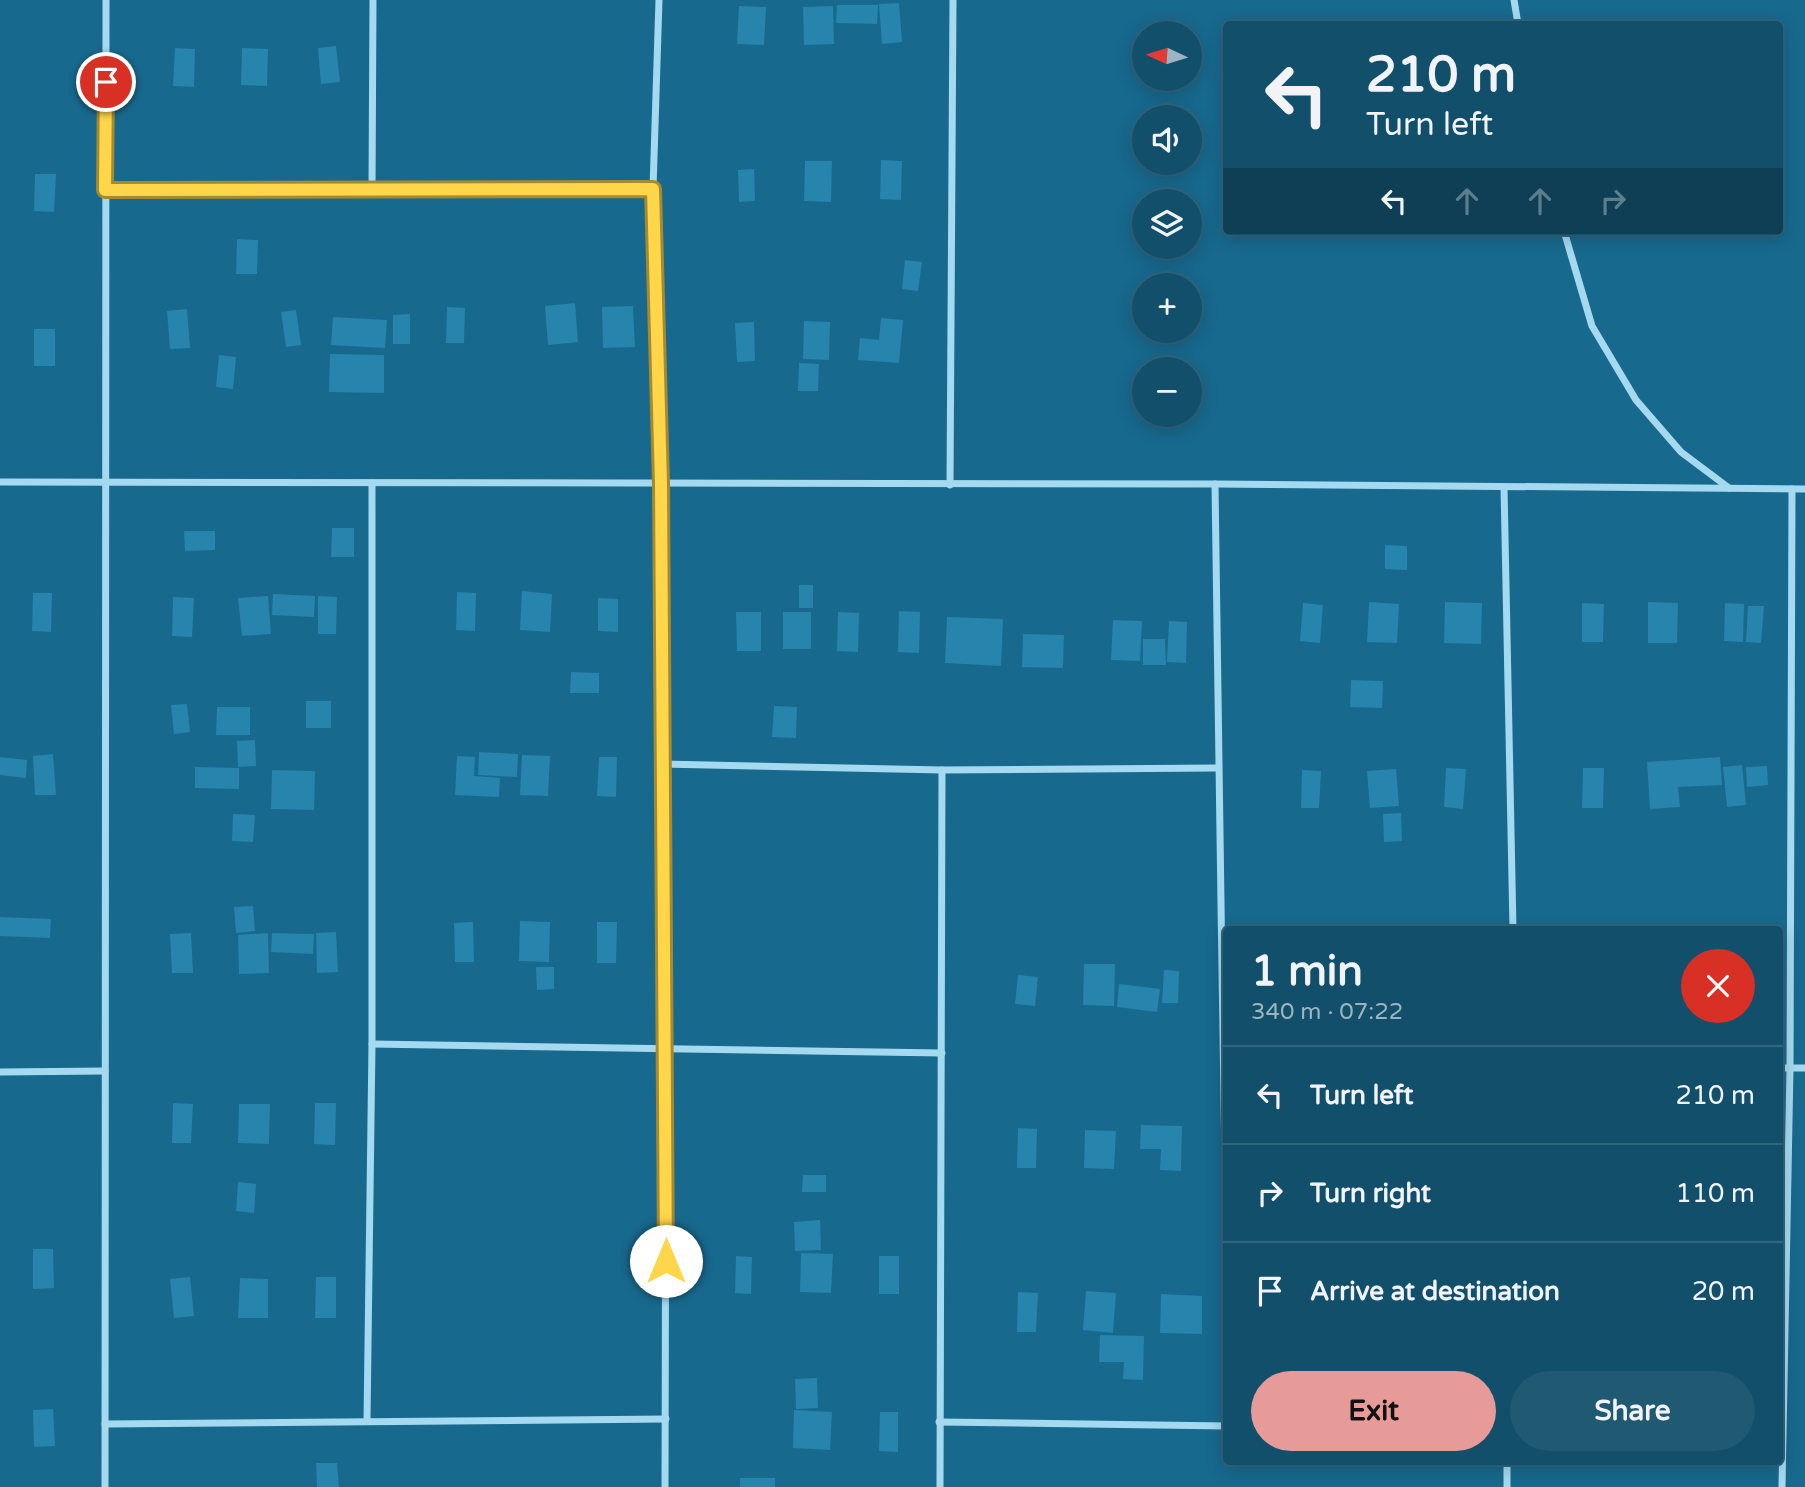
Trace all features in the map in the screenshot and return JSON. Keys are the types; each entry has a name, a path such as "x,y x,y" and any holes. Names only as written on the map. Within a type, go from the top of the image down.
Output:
{"street":[{"path":"105,1487 106,0"},
{"path":"372,190 373,0"},
{"path":"659,0 653,189 661,484 666,1050 666,1487"},
{"path":"950,485 953,0"},
{"path":"1514,0 1518,21"},
{"path":"105,190 653,189"},
{"path":"1565,235 1592,326 1636,400 1681,452 1730,488"},
{"path":"0,482 1214,484 1805,489"},
{"path":"366,1420 372,1044 372,483"},
{"path":"1214,484 1217,768 1223,963"},
{"path":"1504,486 1513,926"},
{"path":"1783,1435 1790,1068 1792,489"},
{"path":"662,764 942,769 1217,768"},
{"path":"940,1487 942,769"},
{"path":"372,1044 942,1053"},
{"path":"1783,1068 1805,1068"},
{"path":"0,1072 105,1071"},
{"path":"105,1424 666,1419"},
{"path":"939,1422 1223,1426"},
{"path":"1507,1465 1507,1487"},
{"path":"1782,1465 1782,1487"}],"building":[{"path":"899,3 902,42 882,44 879,4"},
{"path":"837,5 878,5 877,24 836,23"},
{"path":"739,6 766,7 764,45 737,44"},
{"path":"833,6 834,44 804,45 803,7"},
{"path":"336,46 340,82 321,84 318,48"},
{"path":"175,48 195,49 194,87 173,86"},
{"path":"242,48 268,49 267,86 241,85"},
{"path":"881,160 902,161 901,200 880,199"},
{"path":"805,161 832,161 831,202 804,201"},
{"path":"754,169 755,201 739,202 738,170"},
{"path":"35,174 56,174 54,212 34,211"},
{"path":"237,239 258,240 257,274 236,274"},
{"path":"905,260 922,262 918,291 902,289"},
{"path":"575,303 578,342 548,345 545,306"},
{"path":"633,306 635,347 603,348 602,307"},
{"path":"447,307 465,308 464,343 446,343"},
{"path":"187,309 190,348 170,349 167,311"},
{"path":"296,310 301,345 286,347 281,312"},
{"path":"410,314 410,344 393,344 393,315"},
{"path":"333,317 387,320 385,348 331,345"},
{"path":"881,318 903,320 899,363 858,360 860,338 879,340"},
{"path":"804,321 830,322 829,360 803,359"},
{"path":"754,322 755,361 737,362 735,323"},
{"path":"34,329 55,329 55,366 34,366"},
{"path":"330,354 384,355 384,393 329,392"},
{"path":"219,355 236,357 233,389 216,387"},
{"path":"799,363 819,364 818,391 798,391"},
{"path":"332,528 354,528 354,557 331,557"},
{"path":"184,531 215,531 215,550 185,551"},
{"path":"1385,545 1407,546 1407,570 1385,569"},
{"path":"799,585 813,585 813,608 799,608"},
{"path":"522,591 552,594 550,632 520,630"},
{"path":"457,592 476,593 475,631 456,630"},
{"path":"33,593 52,593 51,632 32,631"},
{"path":"273,594 315,596 314,617 272,615"},
{"path":"268,596 271,634 242,636 238,598"},
{"path":"318,596 337,597 336,634 318,634"},
{"path":"173,597 194,598 192,637 172,636"},
{"path":"598,598 618,599 618,632 598,631"},
{"path":"1369,602 1399,604 1397,643 1367,642"},
{"path":"1445,602 1482,603 1481,644 1444,643"},
{"path":"1648,602 1678,603 1677,643 1648,643"},
{"path":"1303,603 1323,605 1320,643 1300,641"},
{"path":"1582,603 1604,604 1603,642 1582,642"},
{"path":"1725,603 1744,604 1743,642 1724,641"},
{"path":"1748,606 1764,606 1761,643 1746,642"},
{"path":"899,611 920,612 919,653 898,652"},
{"path":"736,612 761,612 761,651 737,651"},
{"path":"783,612 811,612 811,649 783,649"},
{"path":"838,612 859,613 858,652 837,651"},
{"path":"947,617 1003,619 1001,666 945,663"},
{"path":"1113,620 1142,621 1140,661 1111,660"},
{"path":"1169,621 1187,622 1186,663 1167,662"},
{"path":"1023,634 1064,635 1063,668 1022,667"},
{"path":"1143,639 1165,639 1166,665 1143,665"},
{"path":"571,672 599,673 599,693 570,693"},
{"path":"1351,680 1383,681 1382,708 1350,707"},
{"path":"306,701 331,701 331,728 306,728"},
{"path":"187,704 190,732 174,734 171,705"},
{"path":"774,706 797,707 796,738 772,737"},
{"path":"217,707 250,707 250,735 216,735"},
{"path":"255,740 256,766 238,767 237,741"},
{"path":"479,752 518,754 517,777 478,775"},
{"path":"53,754 56,795 35,795 33,756"},
{"path":"522,755 550,756 548,796 520,795"},
{"path":"457,756 475,757 474,776 500,778 499,797 455,795"},
{"path":"0,757 27,760 26,778 0,775"},
{"path":"599,757 617,757 616,797 597,796"},
{"path":"1720,757 1722,785 1678,787 1680,807 1650,809 1647,762"},
{"path":"1742,765 1746,805 1727,807 1723,767"},
{"path":"1767,766 1768,785 1747,787 1746,767"},
{"path":"195,767 239,768 239,789 195,788"},
{"path":"1446,768 1466,769 1463,809 1444,807"},
{"path":"1583,768 1604,768 1603,808 1582,808"},
{"path":"1396,769 1399,806 1370,808 1367,771"},
{"path":"272,770 315,771 314,810 271,809"},
{"path":"1302,770 1321,771 1319,808 1301,808"},
{"path":"1401,813 1402,841 1384,842 1383,814"},
{"path":"233,814 255,815 253,842 232,841"},
{"path":"253,906 255,931 236,933 234,907"},
{"path":"0,917 51,919 50,938 0,936"},
{"path":"520,921 550,922 549,962 519,961"},
{"path":"473,922 474,962 455,962 454,923"},
{"path":"597,922 617,922 616,963 597,963"},
{"path":"336,932 338,972 317,973 316,933"},
{"path":"191,933 193,973 172,973 170,934"},
{"path":"268,933 269,973 239,974 238,935"},
{"path":"272,933 314,934 313,954 271,952"},
{"path":"1084,964 1115,964 1114,1006 1083,1005"},
{"path":"536,967 554,967 554,989 537,990"},
{"path":"1164,970 1179,971 1178,1003 1162,1003"},
{"path":"1018,975 1038,977 1035,1006 1015,1004"},
{"path":"1119,984 1160,989 1157,1012 1117,1007"},
{"path":"173,1103 193,1104 191,1143 172,1143"},
{"path":"315,1103 336,1103 335,1145 314,1144"},
{"path":"239,1104 270,1104 269,1144 238,1143"},
{"path":"1141,1125 1182,1126 1181,1171 1160,1170 1161,1149 1140,1149"},
{"path":"1018,1128 1037,1129 1036,1168 1017,1168"},
{"path":"1085,1130 1116,1131 1114,1169 1084,1168"},
{"path":"803,1175 826,1175 826,1192 802,1192"},
{"path":"238,1182 256,1184 254,1213 236,1211"},
{"path":"820,1220 821,1250 795,1251 794,1222"},
{"path":"33,1249 53,1249 54,1288 33,1289"},
{"path":"801,1253 833,1254 831,1293 800,1292"},
{"path":"736,1256 752,1257 751,1294 735,1293"},
{"path":"879,1256 899,1256 899,1294 879,1294"},
{"path":"190,1277 194,1316 174,1318 170,1279"},
{"path":"316,1277 336,1277 336,1318 315,1318"},
{"path":"240,1278 268,1279 268,1318 238,1318"},
{"path":"1086,1291 1116,1293 1113,1333 1083,1330"},
{"path":"1018,1292 1038,1293 1036,1332 1017,1332"},
{"path":"1161,1294 1202,1296 1202,1334 1160,1333"},
{"path":"1100,1335 1144,1336 1143,1380 1123,1379 1124,1362 1099,1362"},
{"path":"817,1378 818,1408 796,1409 795,1379"},
{"path":"53,1409 55,1446 34,1447 33,1410"},
{"path":"794,1410 832,1412 830,1450 793,1448"},
{"path":"880,1412 898,1412 898,1452 879,1451"},
{"path":"316,1463 337,1463 339,1487 317,1487"},
{"path":"740,1478 775,1478 775,1487 740,1487"}],"route":[{"path":"106,82 105,190 653,189 661,484 666,1261"}]}
